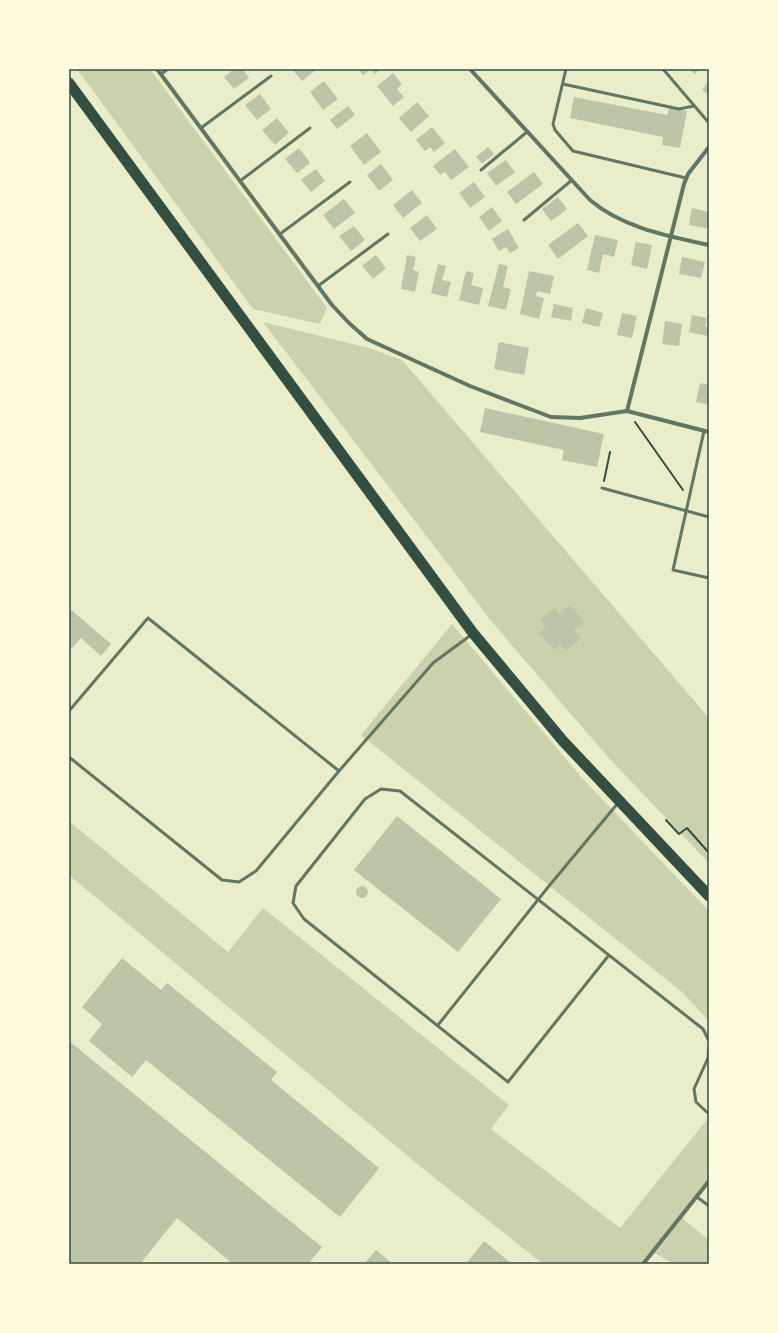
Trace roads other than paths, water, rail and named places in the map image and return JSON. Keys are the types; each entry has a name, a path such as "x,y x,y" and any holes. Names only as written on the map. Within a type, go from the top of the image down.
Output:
{"highway":[{"path":"69,83 473,633 539,714 619,802 709,896"}],"street":[{"path":"157,69 332,305 367,339 516,405 551,417 580,418 627,411 709,432"},
{"path":"470,69 590,200 612,216 625,222 671,236 709,245"},
{"path":"627,411 686,178 709,147"},
{"path":"643,1264 709,1181"}],"lane":[{"path":"161,74 168,69"},
{"path":"566,69 553,124 555,130 573,151 686,178"},
{"path":"663,69 709,123"},
{"path":"201,128 271,76"},
{"path":"563,84 679,109 694,106"},
{"path":"240,180 310,128"},
{"path":"481,170 527,132"},
{"path":"524,220 572,180"},
{"path":"280,234 350,182"},
{"path":"318,286 388,234"},
{"path":"704,430 673,570 709,578"},
{"path":"602,488 709,517"},
{"path":"69,711 148,618 339,771"},
{"path":"69,757 222,880 239,882 256,871 339,771 433,663 473,633"},
{"path":"609,956 508,1082 304,919 293,903 296,886 365,799 381,789 400,791 703,1029 709,1041"},
{"path":"438,1025 538,899 619,802"},
{"path":"709,1045 708,1058 694,1089 696,1102 709,1114"},
{"path":"696,1197 709,1206"}]}
